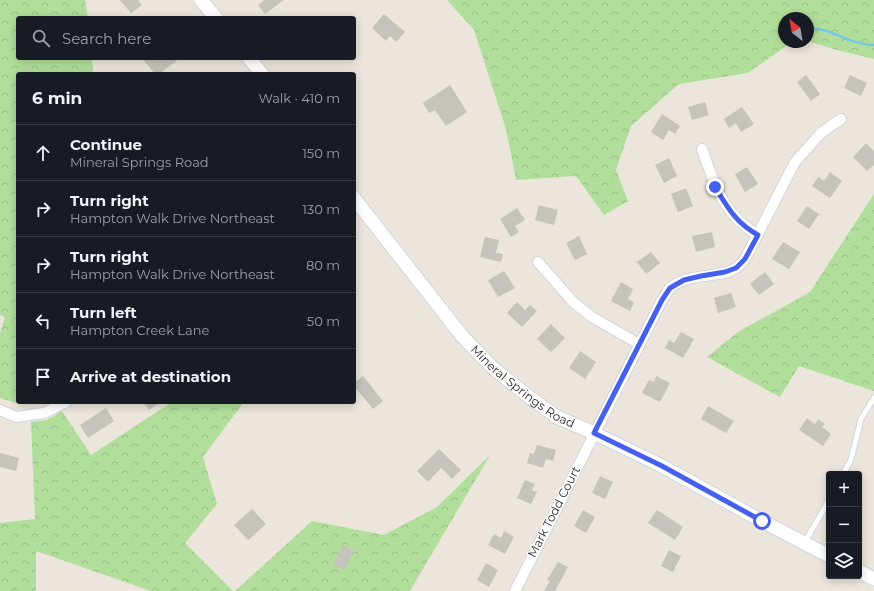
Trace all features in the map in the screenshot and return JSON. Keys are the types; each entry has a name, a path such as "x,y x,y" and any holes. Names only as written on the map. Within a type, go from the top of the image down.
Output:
{"street":[{"path":"201,0 214,16"},
{"path":"251,60 260,72"},
{"name":"Mark Todd Court","path":"515,591 662,300 670,288 684,280 725,272 736,268 745,259 795,162 822,132 841,119"},
{"path":"702,149 715,187 731,213 748,229 758,235"},
{"name":"Mineral Springs Road","path":"356,201 462,336 493,368 528,396 557,417 662,466 826,554"},
{"path":"538,262 573,302 592,317 640,344"},
{"path":"0,410 16,417 44,413 62,404"},
{"path":"862,573 874,579"}],"lane":[{"path":"845,471 851,460 861,419 874,398"},
{"path":"805,543 826,505"}],"green space":[{"path":"0,0 85,0 88,16 16,16 16,60 92,60 93,72 16,72 16,403 0,398 0,334 5,317 0,315"},
{"path":"447,0 874,0 874,59 814,43 814,12 778,12 778,48 783,48 748,73 679,84 631,126 616,170 628,201 604,215 576,176 516,180 506,129 474,30"},
{"path":"874,194 874,391 799,366 780,397 707,357 738,332 810,292"},
{"path":"169,404 243,404 203,457 217,504 185,543 233,591 151,591 36,551 36,591 0,591 0,523 35,519 31,422 47,420 62,411 91,455"},
{"path":"490,455 410,591 235,591 312,521 384,535 437,507"}],"building":[{"path":"120,0 138,0 142,5 131,13"},
{"path":"265,0 284,0 265,14 258,5"},
{"path":"384,14 405,32 396,42 390,36 386,41 372,28"},
{"path":"144,60 177,60 162,72 153,72"},
{"path":"806,75 820,94 811,101 797,82"},
{"path":"850,75 867,83 861,96 844,88"},
{"path":"450,85 467,112 446,126 435,110 429,113 423,103"},
{"path":"705,102 709,115 692,120 688,107"},
{"path":"742,107 754,124 741,132 736,123 729,128 724,119"},
{"path":"662,114 680,126 675,134 669,130 663,140 651,132"},
{"path":"866,143 874,151 874,165 867,171 853,157"},
{"path":"669,158 677,176 664,183 655,165"},
{"path":"747,167 758,184 745,192 735,174"},
{"path":"830,172 842,181 830,198 812,186 818,177 824,181"},
{"path":"686,188 693,206 678,212 671,194"},
{"path":"539,205 558,210 554,225 535,220"},
{"path":"807,206 819,214 809,229 797,221"},
{"path":"517,208 525,220 515,226 519,232 511,237 500,219"},
{"path":"712,232 715,247 696,252 692,236"},
{"path":"579,236 587,254 575,260 566,243"},
{"path":"485,237 499,240 496,253 503,254 501,262 480,257"},
{"path":"783,242 800,252 789,269 772,259"},
{"path":"651,252 660,263 646,274 637,262"},
{"path":"504,271 515,288 498,297 488,280"},
{"path":"765,272 774,284 759,295 750,284"},
{"path":"621,282 633,289 628,299 634,302 630,311 611,301"},
{"path":"731,293 736,307 718,313 714,298"},
{"path":"517,302 525,310 530,305 537,311 522,327 507,313"},
{"path":"551,324 565,338 551,352 537,339"},
{"path":"681,332 694,339 683,358 665,348 669,340 674,343"},
{"path":"580,351 596,362 585,379 569,368"},
{"path":"363,376 383,401 373,409 356,388 356,381"},
{"path":"656,376 670,383 660,402 642,393 649,380 654,382"},
{"path":"144,404 158,404 149,410"},
{"path":"708,406 734,421 726,433 701,419"},
{"path":"106,408 114,421 88,438 80,425"},
{"path":"807,418 815,424 818,419 825,424 822,427 831,434 823,446 799,430"},
{"path":"537,445 556,450 553,461 546,459 543,468 527,463 530,453 534,454"},
{"path":"439,449 461,470 452,479 441,468 428,482 417,471"},
{"path":"0,453 19,458 16,471 0,467"},
{"path":"600,476 613,482 605,499 592,493"},
{"path":"525,480 535,484 532,490 537,492 531,504 517,498"},
{"path":"252,509 266,524 248,540 234,525"},
{"path":"583,510 595,517 586,533 574,526"},
{"path":"657,510 683,527 675,540 648,523"},
{"path":"504,531 514,537 505,554 488,545 494,534 501,538"},
{"path":"343,545 354,551 344,570 333,564"},
{"path":"669,550 681,556 673,572 661,566"},
{"path":"558,562 568,567 555,591 544,591 550,581 547,580"},
{"path":"486,563 498,570 489,587 477,580"}],"waterway":[{"path":"814,28 830,32 854,42 874,45"}],"route":[{"path":"715,187 731,213 748,229 758,235 745,259 736,268 725,272 684,280 670,288 662,300 594,433 662,466 762,521"}]}
